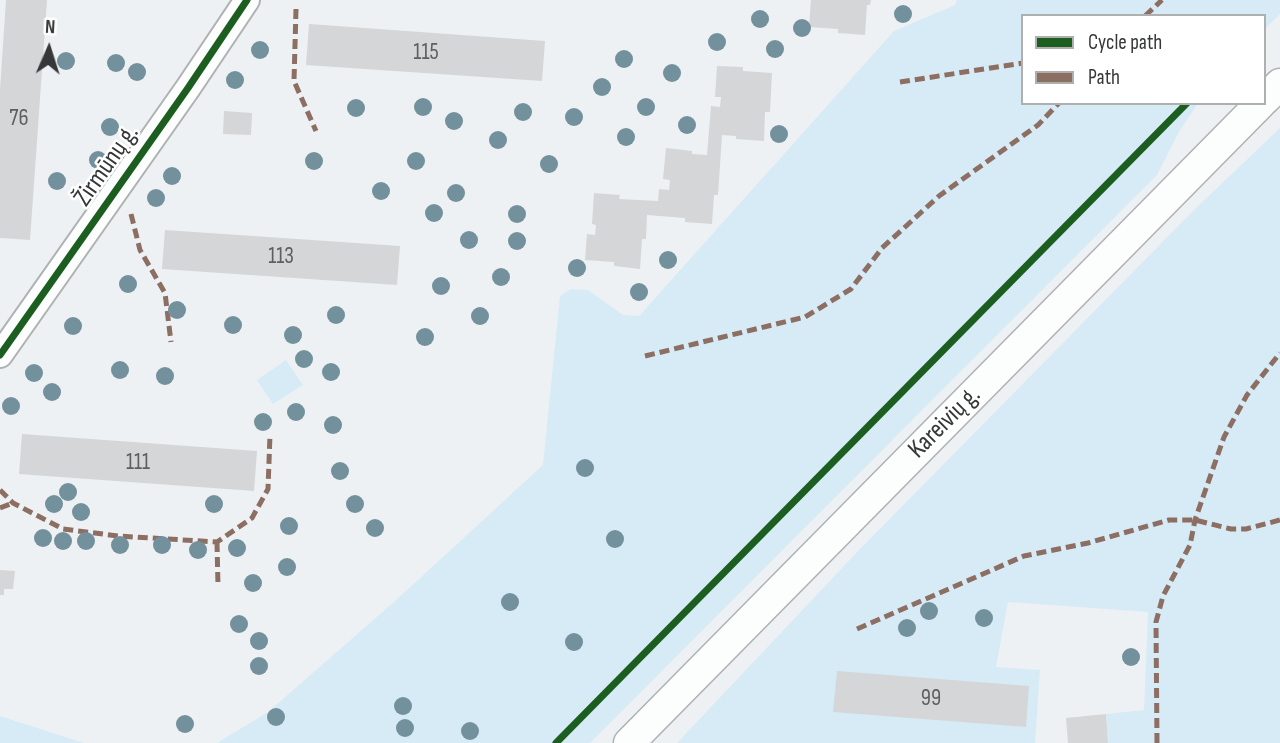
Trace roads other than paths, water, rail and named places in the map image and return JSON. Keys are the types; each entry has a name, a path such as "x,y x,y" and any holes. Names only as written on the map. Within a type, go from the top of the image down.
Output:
{"main road":[{"name":"Kareivių g.","path":"1266,99 1280,84"},
{"name":"Kareivių g.","path":"629,743 1260,105"}],"street":[{"name":"Žirmūnų g.","path":"0,355 247,0"}]}
